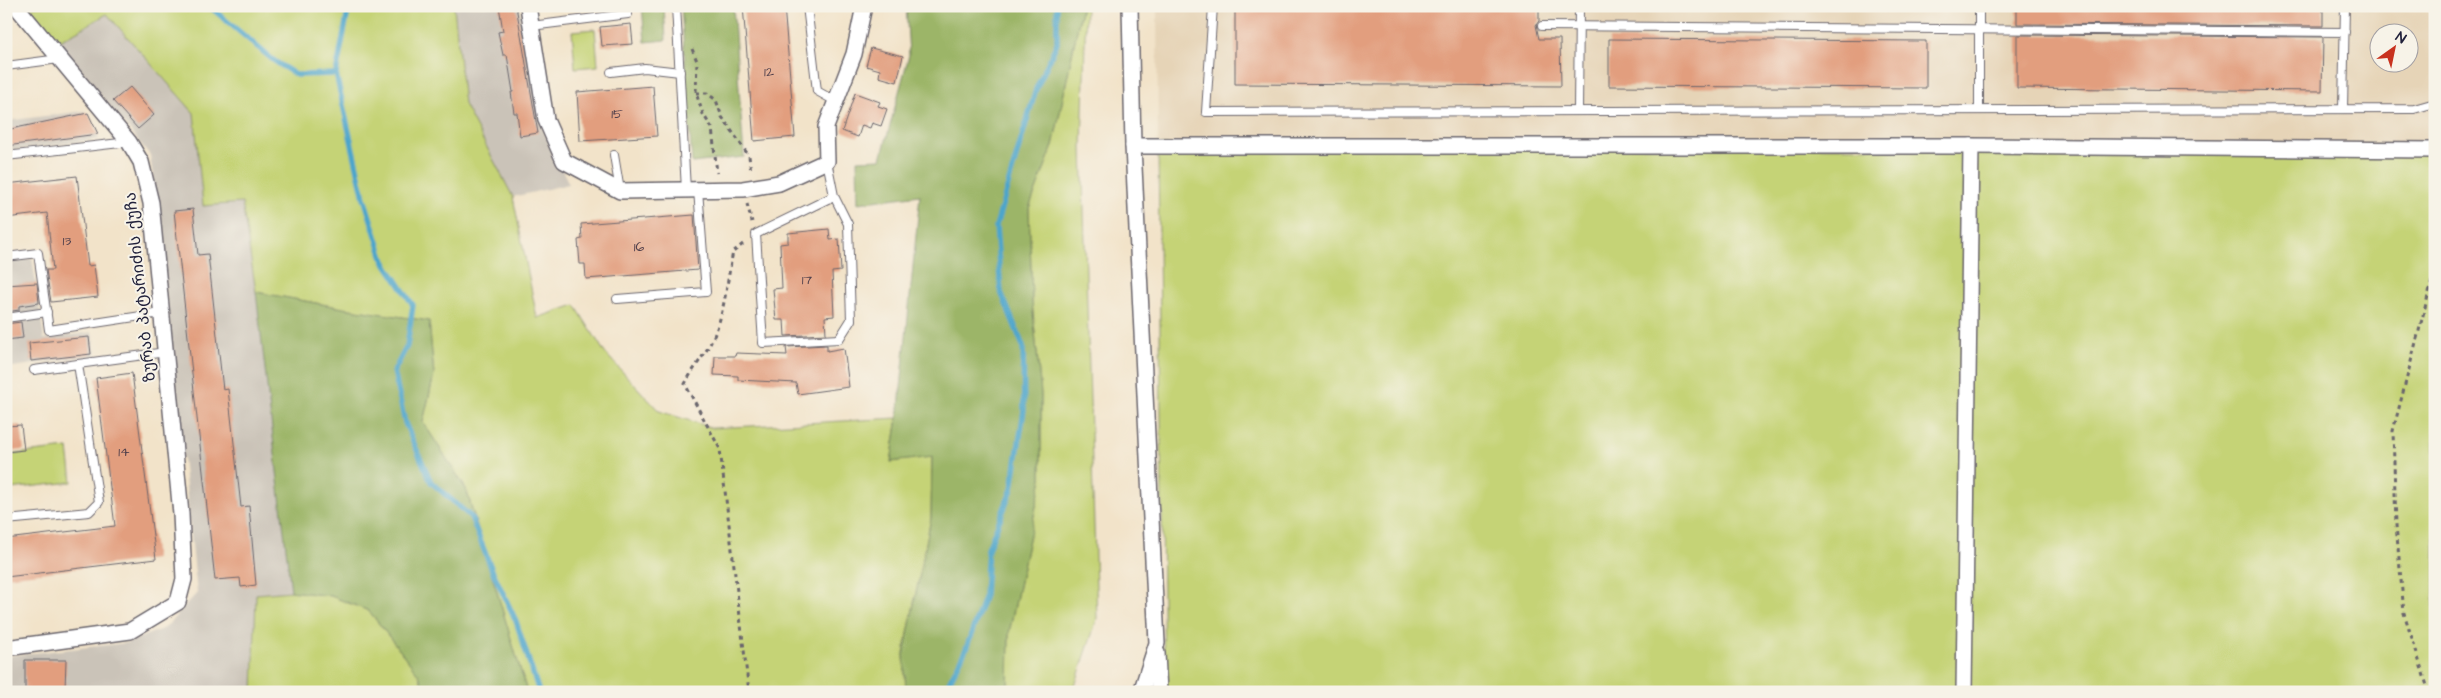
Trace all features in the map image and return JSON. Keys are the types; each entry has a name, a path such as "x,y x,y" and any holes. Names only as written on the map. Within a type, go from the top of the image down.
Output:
{"street":[{"name":"ზურაბ პატარიძის ქუჩა","path":"6,648 130,632 178,602 184,579 181,514 152,203 141,162 129,142 16,6"},
{"path":"528,6 546,120 564,160 620,191 748,188 779,183 827,161 826,127 854,54 864,6"},
{"path":"1130,6 1133,146 1159,692"},
{"path":"1133,146 1971,146 2435,150"},
{"path":"1964,692 1971,146"},
{"path":"1141,692 1157,643"}],"lane":[{"path":"617,299 706,292 692,190 680,72 676,6"},
{"path":"808,6 817,91 835,101"},
{"path":"1213,6 1206,112 2414,109 2435,103"},
{"path":"1578,111 1579,6"},
{"path":"1979,6 1979,110"},
{"path":"2343,109 2345,6"},
{"path":"531,26 628,14"},
{"path":"1542,26 2345,32"},
{"path":"6,66 59,59"},
{"path":"611,72 645,68 680,72"},
{"path":"6,156 129,142"},
{"path":"614,155 620,191"},
{"path":"827,161 834,196 848,224 850,320 839,339 763,343 756,234 834,196"},
{"path":"6,257 38,252 49,330 161,313"},
{"path":"6,318 47,312"},
{"path":"34,370 166,352"},
{"path":"6,520 89,512 99,502 78,364"}],"path":[{"path":"691,40 697,61 696,93 703,114 712,128 718,189"},
{"path":"696,93 708,93 716,100 722,117 749,156 748,188 756,234 733,252 713,339 692,369 685,384 720,449 749,692"},
{"path":"2429,692 2404,613 2396,525 2393,431 2435,269"}],"shaded area":[{"path":"454,6 519,6 542,128 569,184 513,197 464,104"},
{"path":"1157,6 2435,6 2435,150 1158,145"},
{"path":"107,14 194,113 203,206 242,203 256,292 291,591 256,594 253,692 6,692 6,656 126,643 165,628 197,593 158,213 150,155 58,42"},
{"path":"85,111 99,139 6,151 6,121"},
{"path":"32,258 44,339 92,332 96,355 6,368 6,262"}],"green space":[{"path":"29,6 454,6 464,104 513,197 537,318 575,305 605,353 659,411 713,428 898,418 891,462 932,456 931,518 904,654 906,692 527,692 466,489 423,422 434,375 429,321 256,292 242,203 203,206 194,113 107,14 58,42"},
{"path":"642,6 664,6 666,40 645,42"},
{"path":"681,6 733,6 744,157 692,163"},
{"path":"906,6 1082,6 1053,146 1029,208 1032,302 1041,394 1041,483 1009,633 1008,692 906,692 904,654 931,518 932,457 891,462 898,418 920,195 858,203 857,160 881,159 909,55"},
{"path":"1082,6 1086,6 1082,148 1097,619 1073,692 1008,692 1009,633 1041,483 1041,394 1032,302 1029,208 1053,146"},
{"path":"595,29 598,66 575,68 572,31"},
{"path":"1158,145 2435,150 2435,692 1164,692"},
{"path":"256,292 429,321 434,375 423,422 466,489 527,692 425,692 419,675 369,611 331,596 291,591"},
{"path":"68,448 72,482 10,489 6,455"},
{"path":"291,591 331,596 369,611 419,675 425,692 253,692 256,594"}],"building":[{"path":"499,6 516,6 538,133 520,136 517,113 514,113 511,92 513,92 507,55 503,55 498,32 503,31"},
{"path":"743,6 784,6 795,137 754,141"},
{"path":"1235,6 1539,6 1539,21 1536,25 1539,39 1560,39 1561,86 1235,84"},
{"path":"2017,6 2323,6 2323,26 2017,24"},
{"path":"631,24 633,44 602,46 600,27"},
{"path":"2017,35 2323,37 2322,91 2017,88"},
{"path":"1609,39 1926,41 1926,88 1609,86"},
{"path":"871,48 903,56 897,82 879,77 880,70 866,66"},
{"path":"653,86 657,136 580,141 577,92"},
{"path":"130,87 154,115 138,129 113,101"},
{"path":"855,93 880,102 878,106 887,109 881,126 872,123 870,128 862,125 858,137 842,131"},
{"path":"88,113 98,134 6,146 6,130"},
{"path":"77,176 88,266 94,265 98,297 51,302 46,270 53,270 47,213 6,218 6,184"},
{"path":"193,209 198,255 208,254 223,390 228,389 241,507 249,506 256,585 241,587 240,578 215,580 174,211"},
{"path":"694,215 698,270 586,279 585,264 580,264 578,240 582,239 581,224"},
{"path":"829,229 830,240 839,239 841,271 832,272 834,316 825,317 826,334 785,336 784,320 776,320 773,289 782,288 780,244 788,243 788,233"},
{"path":"37,283 39,303 19,306 19,310 6,312 6,285"},
{"path":"21,322 23,338 6,340 6,324"},
{"path":"89,337 91,354 31,361 29,343"},
{"path":"827,345 827,351 844,348 849,387 798,394 796,383 738,380 738,376 714,375 715,356 735,356 736,353 787,355 786,347"},
{"path":"132,373 156,559 6,577 6,539 115,526 96,378"},
{"path":"21,425 24,450 6,452 6,426"},
{"path":"25,660 66,660 65,689 62,689 62,692 25,692"}],"waterway":[{"path":"209,6 273,60 296,75 336,74"},
{"path":"349,6 336,74 364,198 384,261 413,305 407,346 394,371 405,423 431,482 471,517 492,570 516,621 539,692"},
{"path":"944,692 966,649 985,595 988,549 1012,489 1024,410 1023,346 1001,292 996,226 1036,89 1057,43 1057,6"}]}
